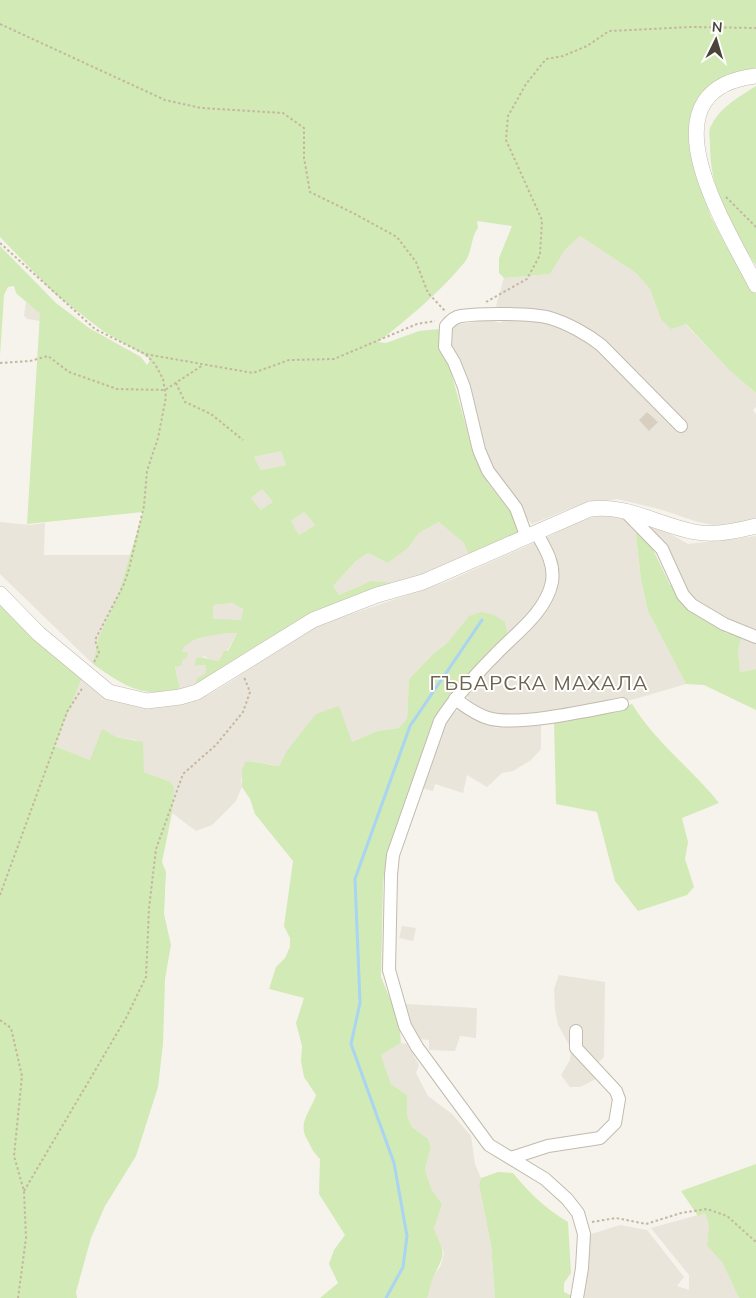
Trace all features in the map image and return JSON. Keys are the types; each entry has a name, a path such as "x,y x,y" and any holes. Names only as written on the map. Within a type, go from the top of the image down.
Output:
{"street":[{"path":"756,76 724,83 709,94 700,107 696,128 697,147 703,173 725,223 756,285"},
{"path":"577,1298 582,1268 583,1224 567,1199 545,1179 489,1145 417,1047 405,1026 389,970 393,856 440,721 455,699 533,618 547,596 552,582 551,559 531,534 516,508 488,472 480,450 464,387 445,347 446,326 453,319 460,316 542,316 554,320 587,336 601,346 681,426"},
{"path":"0,594 39,634 109,692 126,698 146,701 163,700 197,692 313,620 377,595 423,582 590,509 624,510 695,532 712,534 756,526"},
{"path":"624,510 662,548 683,594 692,605 724,624 756,636"},
{"path":"455,699 475,712 500,721 560,716 622,704"},
{"path":"511,1158 548,1146 600,1138 615,1123 619,1099 616,1091 576,1048 576,1031"}],"path":[{"path":"0,24 165,100 201,108 284,113 304,128 304,158 310,192 354,212 397,237 416,262 428,293 453,319"},
{"path":"484,303 527,279 540,254 542,220 506,140 508,116 526,84 546,59 563,56 587,46 609,31 691,27 756,28"},
{"path":"725,196 756,227"},
{"path":"0,243 95,329 145,354 253,373 289,360 334,359 417,324 453,319"},
{"path":"0,895 67,712 80,689 90,678 99,653 96,640 100,628 124,584 129,569 144,506 147,470 160,430 166,398 163,380 155,364 145,354"},
{"path":"0,363 30,361 48,356 69,372 117,389 165,390 204,364"},
{"path":"176,383 185,402 211,414 243,440"},
{"path":"24,1191 126,1018 146,977 149,908 156,849 183,774 216,744 243,712 250,692 239,665"},
{"path":"0,1020 11,1028 22,1076 14,1156 24,1191 26,1238 18,1298"},
{"path":"583,1224 616,1218 646,1224 681,1212 707,1209 727,1216 756,1242"}],"shaded area":[{"path":"580,236 636,273 650,289 661,319 685,324 730,371 756,393 756,407 753,410 756,414 756,521 723,527 698,522 659,509 617,499 571,508 532,524 493,479 447,341 453,325 488,320 501,323 505,315 496,306 504,278 550,274 565,250"},
{"path":"26,302 40,314 40,321 27,319 24,316"},
{"path":"281,451 286,465 261,470 254,457"},
{"path":"262,489 274,503 261,510 251,498"},
{"path":"304,512 315,525 299,535 291,521"},
{"path":"605,514 622,515 635,527 641,580 648,611 686,684 635,699 587,709 507,720 476,710 464,693 550,593 542,540 579,521"},
{"path":"0,522 30,525 45,523 44,555 131,555 119,592 98,639 93,664 0,574"},
{"path":"439,522 465,543 469,555 438,570 398,583 371,581 339,595 333,586 356,561 368,553 388,563 408,548 419,533"},
{"path":"651,526 665,531 688,544 756,536 756,632 738,628 687,594 672,576"},
{"path":"536,542 542,551 547,583 543,596 520,620 512,633 508,636 469,616 446,644 433,654 409,679 407,719 399,728 377,731 352,742 286,752 279,766 251,761 241,779 242,787 236,801 212,825 196,831 172,813 171,782 144,772 136,740 116,737 90,760 55,746 83,675 106,693 190,701 210,694 233,680 304,630 446,582"},
{"path":"234,603 243,609 241,620 213,620 213,605"},
{"path":"218,632 237,633 219,661 213,661 204,656 196,666 206,665 206,673 196,686 180,689 175,666 182,665 182,647 187,643"},
{"path":"742,636 756,638 756,669 740,672 738,650"},
{"path":"467,705 480,720 496,728 541,723 541,749 531,760 513,771 502,773 487,787 467,775 463,793 435,784 433,791 418,787 443,719"},
{"path":"402,926 416,928 413,941 399,938"},
{"path":"559,975 605,982 604,1057 590,1070 596,1079 580,1087 570,1087 561,1075 570,1060 571,1048 558,1025 555,1009 554,989"},
{"path":"406,1004 477,1008 476,1038 460,1036 455,1051 429,1050 429,1040 410,1038 406,1025"},
{"path":"401,1043 407,1044 419,1065 416,1073 428,1096 452,1114 471,1136 475,1164 481,1178 479,1185 491,1245 495,1298 427,1298 432,1279 441,1265 444,1253 434,1229 442,1204 432,1190 425,1170 431,1147 428,1139 412,1127 407,1115 407,1095 391,1084 381,1055"},
{"path":"705,1213 709,1225 707,1246 722,1262 739,1298 577,1298 585,1236 620,1225 647,1230 684,1277 677,1286 689,1290 689,1275 651,1228"}],"green space":[{"path":"0,0 756,0 756,69 704,97 692,150 698,181 711,217 737,265 756,290 756,393 730,371 686,324 671,329 661,319 650,289 636,273 580,236 565,250 550,274 504,278 499,273 499,258 512,226 477,221 478,228 464,263 423,305 378,342 386,343 419,331 439,329 472,448 488,483 526,532 469,555 464,543 439,522 419,533 408,548 388,563 368,553 356,561 333,586 339,595 371,581 398,583 196,686 196,679 206,673 206,665 195,666 196,658 219,661 224,651 228,651 237,633 205,636 184,647 182,652 187,652 188,657 182,660 182,665 175,667 180,689 167,692 144,691 134,688 124,684 93,664 98,639 119,592 143,512 27,524 40,314 16,293 14,286 8,287 4,295 0,356 0,246 56,303 89,328 141,357 147,365 151,359 103,331 55,294 0,237","holes":["281,451 286,465 261,470 254,457","262,489 273,502 261,510 251,498","304,512 315,525 299,535 291,521","233,603 243,609 241,620 213,619 213,605"]},
{"path":"756,86 756,265 738,238 723,208 711,161 709,133 719,113 737,98"},
{"path":"635,527 648,539 670,585 726,633 742,636 738,650 740,672 756,669 756,710 704,685 686,684 648,611 641,580"},
{"path":"0,594 83,675 55,746 90,760 102,729 116,737 143,742 144,772 171,782 174,788 172,813 162,862 166,872 164,914 171,945 165,979 163,1044 158,1087 136,1156 105,1206 91,1238 76,1292 77,1298 0,1298"},
{"path":"481,612 494,615 505,622 508,636 433,721 388,849 383,882 381,977 399,1021 401,1043 381,1055 391,1084 407,1095 407,1115 412,1127 428,1139 431,1147 425,1170 432,1190 442,1204 434,1229 443,1254 427,1298 320,1298 338,1283 329,1264 334,1250 345,1235 319,1194 320,1159 312,1149 303,1128 316,1095 304,1077 301,1061 302,1046 296,1023 304,998 269,989 276,967 285,958 290,947 290,938 284,926 293,861 255,814 250,799 242,787 242,771 245,762 279,766 286,752 316,714 339,706 352,742 377,731 399,728 407,719 409,679 433,654 446,644 469,616"},
{"path":"632,704 651,731 719,803 682,818 688,842 685,859 694,887 687,895 638,911 615,881 597,812 556,804 554,722 591,716"},
{"path":"756,1164 756,1298 739,1298 722,1262 707,1246 709,1225 705,1213 698,1216 681,1191"},
{"path":"498,1172 513,1173 539,1200 568,1222 571,1273 564,1283 564,1292 572,1296 571,1298 495,1298 491,1245 479,1185 481,1178"}],"building":[{"path":"647,412 658,422 649,431 639,420"}],"waterway":[{"path":"386,1298 403,1267 407,1236 394,1163 351,1044 360,1003 355,879 410,726 482,620"}],"district":[{"name":"ГЪБАРСКА МАХАЛА","path":"539,682"}]}
